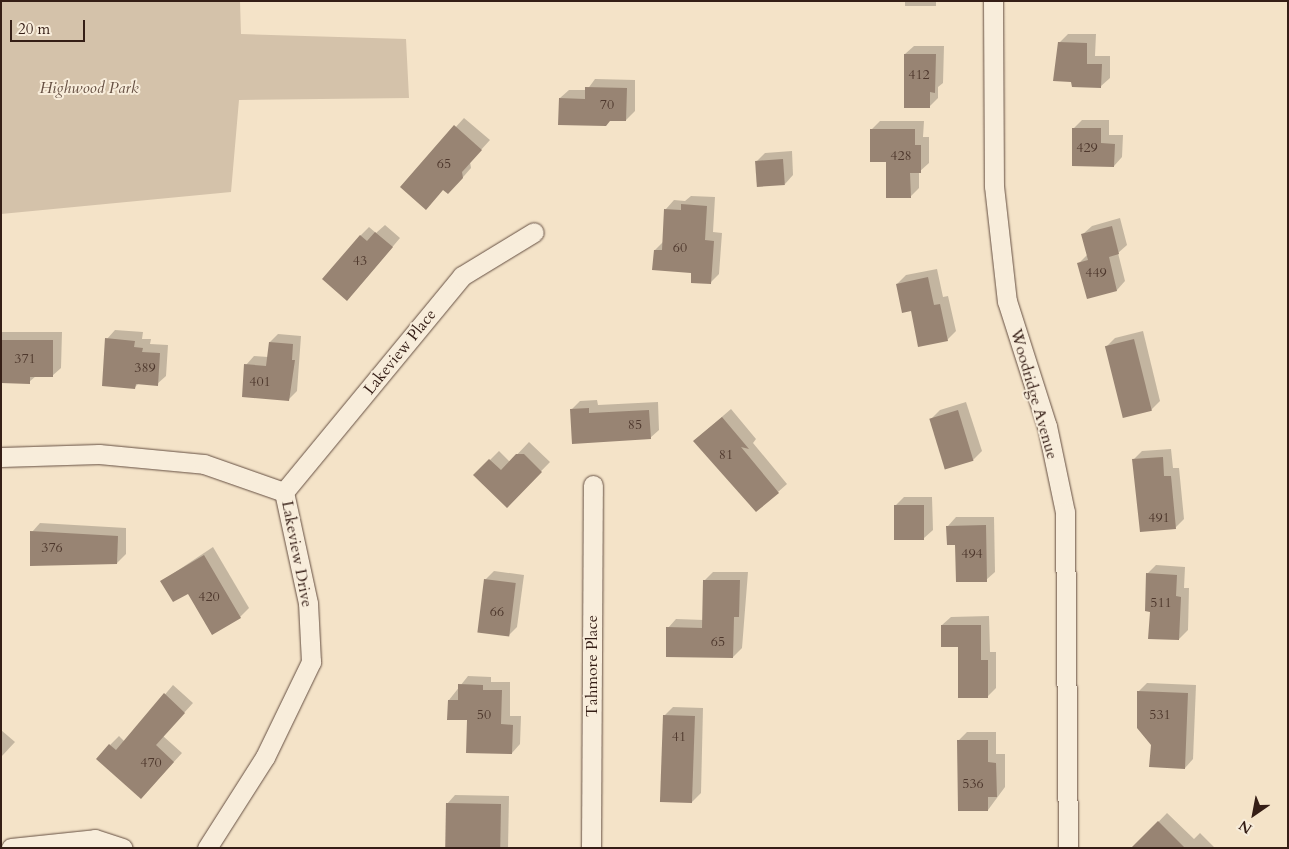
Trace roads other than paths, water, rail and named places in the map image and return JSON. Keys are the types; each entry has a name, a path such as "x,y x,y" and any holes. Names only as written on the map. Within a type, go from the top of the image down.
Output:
{"street":[{"name":"Woodridge Avenue","path":"993,1 994,186 1007,301 1047,426 1065,512 1068,848"},
{"name":"Lakeview Place","path":"284,492 462,276 534,232"},
{"name":"Lakeview Drive","path":"1,457 99,454 204,464 284,492 308,603 311,662 265,757 208,848"},
{"name":"Tahmore Place","path":"591,848 593,485"},
{"path":"12,848 95,839 123,848"}],"park label":[{"name":"Highwood Park","path":"89,88"}]}
